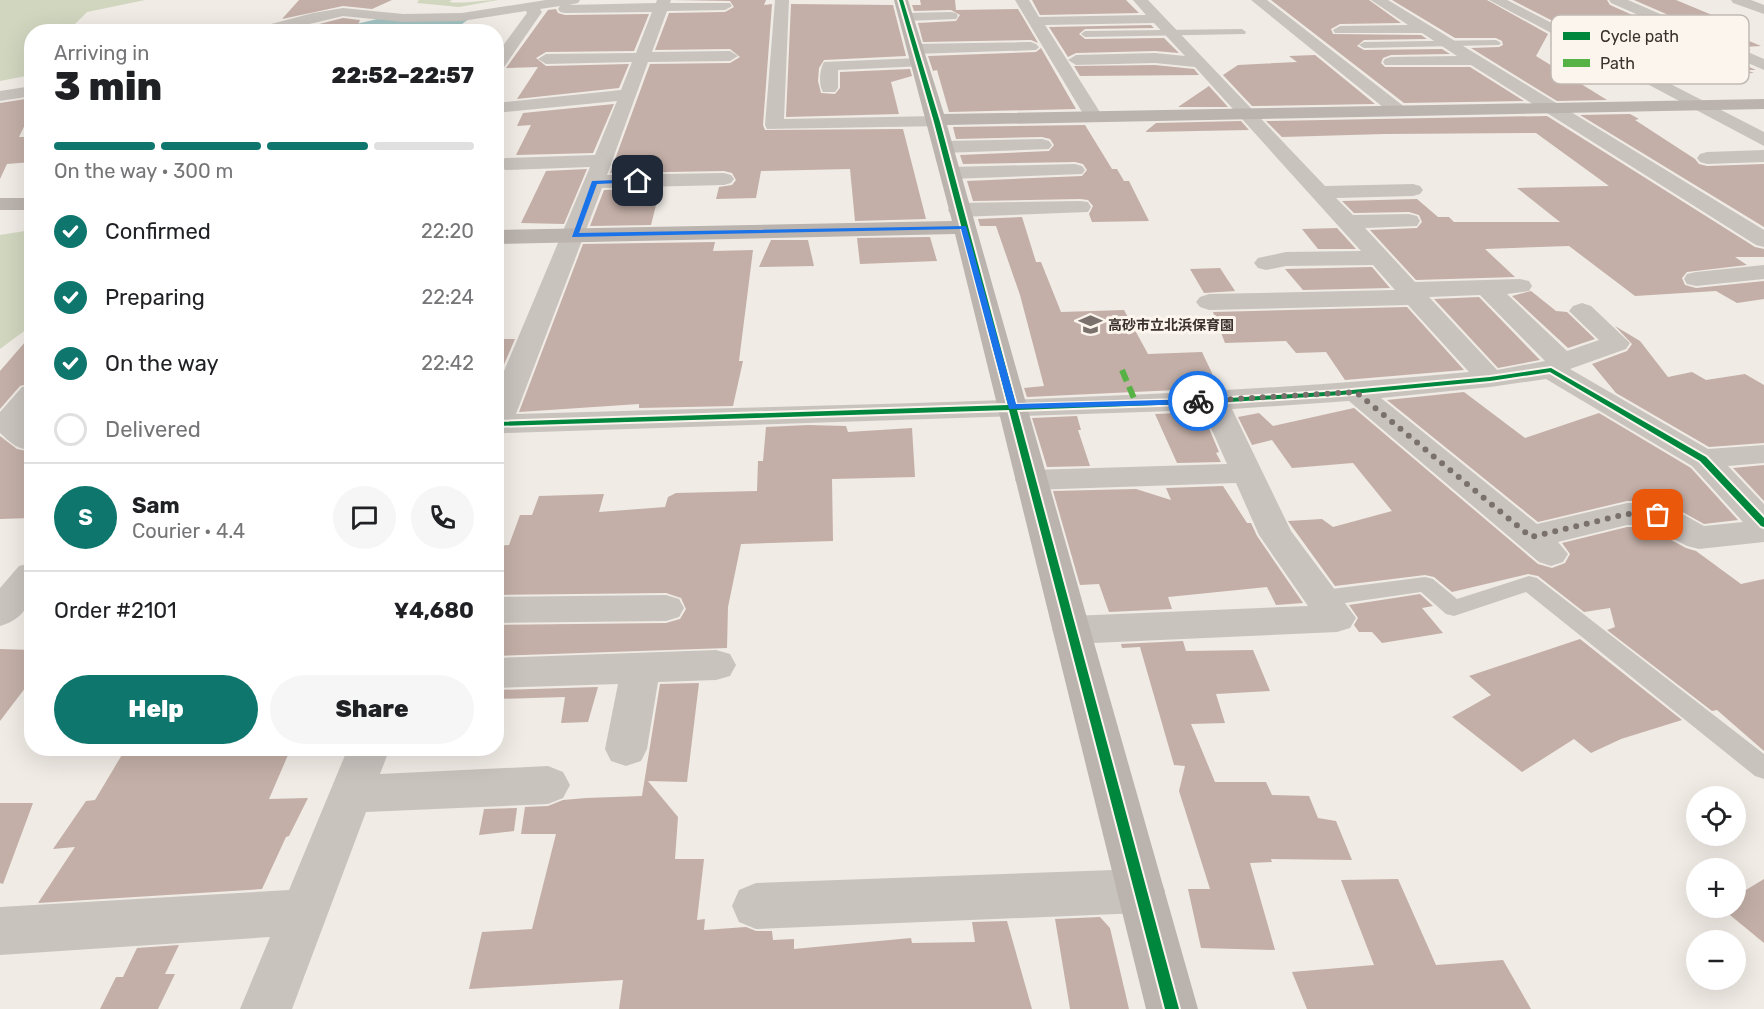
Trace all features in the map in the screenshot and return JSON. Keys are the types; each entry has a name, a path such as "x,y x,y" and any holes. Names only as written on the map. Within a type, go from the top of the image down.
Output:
{"street":[{"path":"782,0 774,125 1764,105"},
{"path":"1258,0 1401,112"},
{"path":"1378,0 1759,233"},
{"path":"1496,0 1551,29"},
{"path":"1616,0 1650,15"},
{"path":"1738,0 1764,10"},
{"path":"1026,3 1094,117"},
{"path":"1026,3 1142,3 1249,115 1490,379"},
{"path":"286,24 343,12 403,18 450,17 569,4 598,10 663,4 725,6"},
{"path":"504,408 629,94 653,44 663,4"},
{"path":"504,57 536,12 530,8"},
{"path":"951,16 903,8 917,68 944,147 961,219 1172,1009"},
{"path":"1333,16 1401,15"},
{"path":"1038,21 1158,19"},
{"path":"1340,30 1425,29"},
{"path":"546,59 653,44 734,61"},
{"path":"834,84 830,65 917,68 1031,47"},
{"path":"1749,56 1764,55"},
{"path":"1088,58 1155,58 1200,63"},
{"path":"1749,59 1764,65"},
{"path":"1391,62 1475,60"},
{"path":"1656,84 1764,140"},
{"path":"0,96 24,92"},
{"path":"504,107 572,102 629,94"},
{"path":"944,147 1030,148"},
{"path":"1707,158 1764,156"},
{"path":"506,164 603,161"},
{"path":"950,173 1075,171"},
{"path":"594,182 724,178"},
{"path":"1320,192 1413,190"},
{"path":"0,204 24,204"},
{"path":"504,237 961,219 1080,207"},
{"path":"1347,222 1409,220"},
{"path":"1266,263 1286,259 1380,258"},
{"path":"1696,279 1764,272"},
{"path":"1209,302 1412,294 1520,286"},
{"path":"1486,288 1557,366 1702,459 1764,524"},
{"path":"504,425 1214,401 1356,392 1490,379 1557,366 1617,343 1582,311"},
{"path":"1356,392 1541,546 1627,514 1658,515 1699,538 1764,531"},
{"path":"1071,630 1337,618 1276,535 1214,401"},
{"path":"24,403 7,423 24,438"},
{"path":"1702,459 1764,454"},
{"path":"1031,480 1248,473"},
{"path":"0,613 24,584"},
{"path":"504,610 666,608"},
{"path":"504,673 716,664"},
{"path":"626,749 641,667"},
{"path":"266,1009 366,756"},
{"path":"351,794 548,785"},
{"path":"756,906 1141,891"},
{"path":"0,931 305,912"}],"lane":[{"path":"1085,34 1242,32"},
{"path":"1364,45 1496,43"},
{"path":"1324,598 1425,584 1454,608 1529,583 1764,768"}],"green space":[{"path":"0,0 145,0 87,12 75,24 24,24 24,76 0,81"},
{"path":"419,0 452,0 449,2 460,3 498,0 459,7 417,3"},
{"path":"24,231 24,331 0,349 0,235"}],"water":[{"path":"382,18 470,18 462,24 356,24"}],"building":[{"path":"299,0 392,0 372,9 343,6 282,19"},
{"path":"673,0 766,0 764,5 772,4 763,125 765,130 903,129 926,219 855,221 850,169 761,171 756,198 716,199 719,187 732,185 736,180 732,173 724,171 610,173 650,64 730,63 740,57 730,49 655,50 669,13 725,12 734,7 730,1"},
{"path":"920,0 955,0 956,10 1018,9 1038,43 1031,40 923,42 918,23 956,21 960,15 951,10 914,11 912,5 921,5"},
{"path":"1032,0 1126,0 1139,13 1040,15"},
{"path":"1271,0 1369,0 1401,23 1340,24 1331,29 1333,34 1421,35 1427,39 1364,40 1357,46 1364,50 1442,49 1450,54 1391,55 1383,58 1381,63 1385,67 1470,67 1524,101 1404,103"},
{"path":"1392,0 1487,0 1548,34 1536,56 1551,65 1551,84 1581,84 1607,100 1557,101 1471,48 1499,47 1503,45 1502,41 1496,38 1455,38"},
{"path":"1512,0 1607,0 1610,5 1632,15 1551,15 1551,20"},
{"path":"1634,0 1676,0 1712,15 1668,15"},
{"path":"791,4 893,5 906,56 824,60 819,68 818,81 821,93 835,94 840,88 840,72 910,69 912,76 891,82 899,114 786,117"},
{"path":"556,9 558,13 565,15 649,14 634,51 546,52 536,58 546,66 629,64 619,88 517,99 538,67 506,68 548,10"},
{"path":"343,18 360,20 358,24 319,24"},
{"path":"1151,25 1154,28 1085,29 1079,34 1085,39 1164,38 1179,53 1155,51 1076,53 1068,57 1049,27"},
{"path":"1749,41 1761,46 1749,47"},
{"path":"1041,48 1076,109 949,112 937,70 933,71 928,56 1036,52"},
{"path":"1315,55 1375,104 1252,106 1223,75 1238,65 1297,62 1289,56"},
{"path":"1155,65 1194,69 1199,75 1080,76 1074,66"},
{"path":"1209,86 1228,107 1178,107"},
{"path":"24,99 24,127 19,137 24,137 24,163 7,164 0,179 0,103"},
{"path":"614,104 593,153 516,155 531,125 517,126 523,113"},
{"path":"1630,114 1639,119 1635,120 1695,159 1699,164 1707,166 1764,164 1764,227 1580,115"},
{"path":"1547,116 1755,247 1764,249 1764,257 1735,257 1747,265 1687,272 1682,278 1685,285 1696,288 1764,281 1764,299 1737,303 1716,291 1635,296 1569,246 1485,249 1515,277 1416,280 1370,230 1417,228 1422,222 1419,215 1409,212 1354,213 1342,201 1417,199 1438,217 1449,217 1454,222 1560,222 1517,188 1609,186 1536,133 1282,137 1266,121"},
{"path":"1241,121 1249,130 1145,132 1156,123"},
{"path":"1085,125 1112,169 1117,169 1124,181 1129,181 1149,221 1092,222 1089,214 1093,206 1088,200 1080,199 973,201 967,181 1082,176 1087,170 1083,164 1075,162 963,164 960,155 1049,151 1054,145 1050,139 1042,137 956,139 953,127"},
{"path":"587,169 564,224 521,223 546,171"},
{"path":"660,189 651,225 590,226 604,190"},
{"path":"1022,217 1036,262 1041,262 1061,312 1124,310 1148,354 1202,352 1219,388 1027,397 1024,388 1044,386 1020,295 996,226 980,226 978,219"},
{"path":"1337,228 1356,249 1318,249 1302,229"},
{"path":"930,237 937,261 860,264 857,238"},
{"path":"771,240 808,240 814,266 759,267"},
{"path":"715,242 713,251 753,250 739,361 743,361 733,406 639,408 639,404 519,412 583,244"},
{"path":"1372,267 1390,288 1303,290 1285,269"},
{"path":"1220,268 1235,291 1204,293 1190,269"},
{"path":"1531,291 1556,311 1567,312 1595,339 1568,348 1512,296"},
{"path":"1479,297 1540,360 1498,368 1434,299"},
{"path":"1407,307 1464,370 1345,380 1326,352 1296,353 1286,341 1225,343 1213,312"},
{"path":"1615,326 1640,341 1668,377 1692,372 1706,380 1745,374 1764,385 1764,443 1709,447 1616,393 1592,364 1627,351 1632,344"},
{"path":"504,339 515,339 504,364"},
{"path":"24,343 24,385 20,386 0,409 0,371"},
{"path":"1464,392 1525,438 1599,413 1691,468 1738,520 1704,524 1670,505 1648,501 1627,501 1538,522 1387,400"},
{"path":"1354,408 1538,564 1552,568 1565,563 1570,554 1562,543 1627,527 1647,527 1696,551 1741,584 1764,579 1764,751 1717,710 1712,711 1607,630 1615,627 1610,608 1584,612 1538,576 1528,574 1452,592 1434,577 1425,575 1335,586 1288,521 1322,519 1333,527 1392,511 1353,463 1292,468 1272,440 1252,445 1238,417 1259,413 1273,426"},
{"path":"1202,412 1221,462 1177,463 1155,414"},
{"path":"1077,416 1081,430 1078,430 1090,466 1047,467 1032,418"},
{"path":"846,426 848,432 912,428 915,477 832,479 833,541 741,544 728,607 727,648 504,656 504,625 666,623 680,619 686,609 681,598 666,593 504,595 504,545 509,545 520,515 532,515 539,496 604,494 599,512 665,507 668,497 676,493 757,491 758,461 763,461 766,427"},
{"path":"0,436 17,449 24,450 24,518 0,519"},
{"path":"1764,465 1764,501 1733,468"},
{"path":"1223,486 1247,523 1251,523 1257,536 1303,603 1276,605 1267,587 1168,597 1172,609 1109,612 1099,584 1080,585 1053,491 1136,489 1171,500 1166,488"},
{"path":"1420,594 1433,606 1422,608 1443,633 1382,643 1372,632 1359,632 1354,625 1358,618 1349,605"},
{"path":"1580,639 1682,720 1621,739 1591,753 1574,739 1522,772 1452,717 1491,695 1469,676"},
{"path":"1183,641 1186,651 1253,650 1270,691 1216,694 1225,723 1191,724 1215,782 1266,782 1272,795 1309,796 1318,818 1336,821 1352,860 1271,859 1272,862 1250,863 1275,950 1201,948 1188,889 1210,889 1179,791 1185,766 1174,765 1140,647 1122,648 1121,644"},
{"path":"0,649 24,650 24,690 0,721"},
{"path":"699,683 687,782 648,781 678,817 675,859 704,859 697,920 705,919 704,930 746,927 756,931 772,931 773,940 794,939 794,949 911,938 912,943 975,942 972,922 1007,921 1032,1009 619,1009 623,980 469,989 482,932 532,929 556,834 521,834 525,807 548,806 563,800 642,796 660,684"},
{"path":"598,687 588,722 561,723 565,697 504,699 504,690"},
{"path":"121,756 288,756 269,799 308,798 289,836 286,837 262,889 38,903 75,847 53,849 86,801 95,800"},
{"path":"0,803 33,803 3,884 0,883"},
{"path":"517,808 514,831 479,835 484,809"},
{"path":"1398,879 1436,965 1503,960 1531,1009 1307,1009 1292,972 1374,965 1341,880"},
{"path":"1764,879 1764,943 1734,918 1746,918 1746,890"},
{"path":"1100,917 1110,928 1129,1009 1070,1009 1055,919"},
{"path":"179,945 165,974 175,974 158,1009 100,1009 116,977 123,977 137,948"}],"marked path":[{"path":"1122,370 1136,403"}],"cycle path":[{"path":"901,0 937,122 1172,1009"},
{"path":"504,424 1214,401 1341,393 1490,379 1551,370 1703,459 1764,524"}],"way so far":[{"path":"1198,401 1356,392 1531,537 1627,514 1658,515"}],"place":[{"name":"高砂市立北浜保育園","path":"1090,325"}],"route":[{"path":"638,181 594,182 574,235 963,227 1012,407 1198,401"}]}
